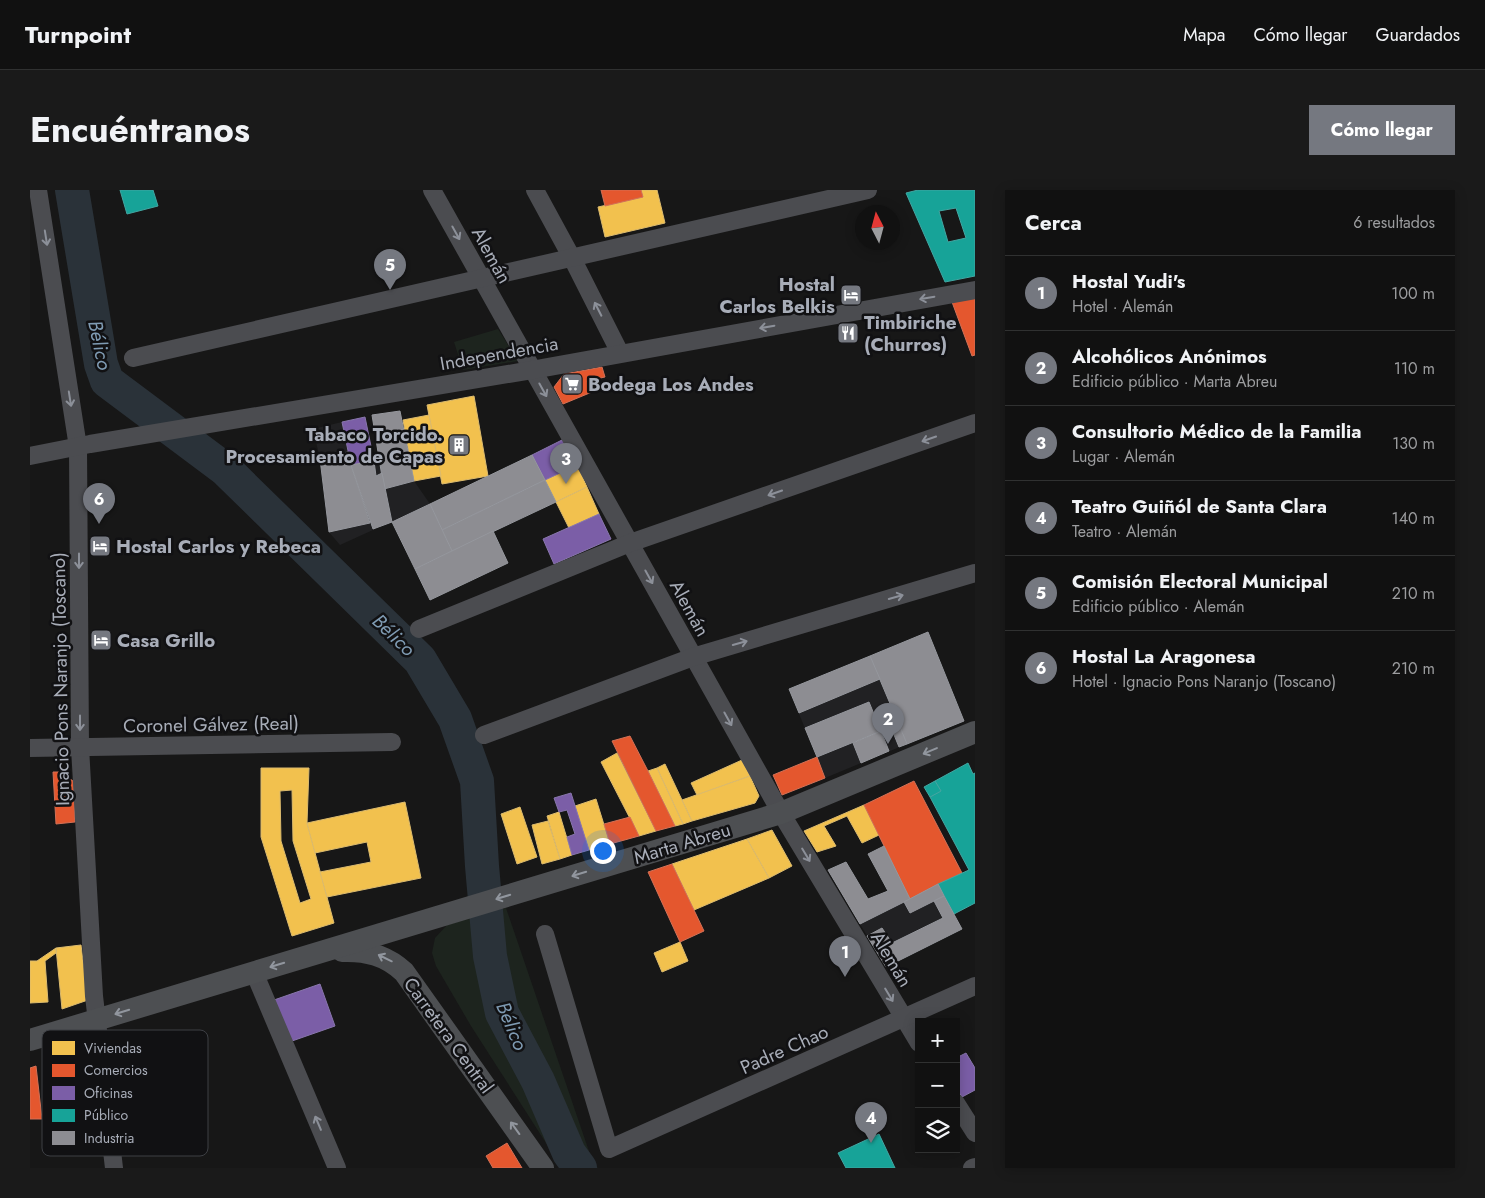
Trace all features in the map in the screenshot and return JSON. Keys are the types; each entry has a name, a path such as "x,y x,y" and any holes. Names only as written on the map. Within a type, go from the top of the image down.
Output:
{"main road":[{"name":"Marta Abreu","path":"63,1030 781,813 975,732"},
{"name":"Carretera Central","path":"324,951 359,950 380,955 393,962 404,972 544,1168"},
{"name":"Marta Abreu","path":"30,1040 42,1036"}],"street":[{"name":"Ignacio Pons Naranjo (Toscano)","path":"38,190 84,446 80,747 97,1030"},
{"name":"Alemán","path":"432,190 781,813 915,1037"},
{"path":"535,190 620,353"},
{"path":"133,358 868,190"},
{"name":"Independencia","path":"30,456 532,370 975,290"},
{"path":"419,629 630,543 975,423"},
{"path":"484,735 693,657 975,573"},
{"name":"Coronel Gálvez (Real)","path":"30,748 392,742"},
{"name":"Padre Chao","path":"545,934 609,1149 975,986"},
{"path":"254,972 337,1168"},
{"path":"959,1108 975,1133"}],"shaded area":[{"path":"498,329 518,361 463,370 454,342"},
{"path":"400,411 414,481 430,504 340,545 329,532 320,459 313,429 342,422 374,461 380,459 372,415"},
{"path":"870,656 907,744 825,778 789,689"},
{"path":"938,884 962,929 886,967 860,924"},
{"path":"506,908 593,1163 598,1168 562,1168 471,1026 436,966 432,953 435,938 447,925"}],"building: Viviendas":[{"path":"641,190 657,190 665,223 605,237 598,207 643,197"},
{"name":"Tabaco Torcido. Procesamiento de Capas","path":"474,396 488,476 442,484 427,405"},
{"path":"429,415 441,476 414,481 403,420"},
{"path":"577,465 587,487 556,502 545,480"},
{"path":"587,487 599,514 569,528 556,502"},
{"path":"617,753 656,831 639,836 601,762"},
{"path":"742,760 750,776 697,795 691,783"},
{"path":"665,764 692,821 683,824 657,768"},
{"path":"261,768 309,768 307,823 334,923 292,936 261,837","holes":["292,790 293,841 311,899 300,903 281,841 280,791"]},
{"path":"657,768 683,824 675,826 648,771"},
{"path":"750,776 759,796 755,803 692,821 682,800"},
{"path":"596,799 610,844 589,850 575,806"},
{"path":"405,802 421,878 327,897 320,872 371,862 367,842 315,853 307,823"},
{"path":"864,805 879,835 862,843 847,816 824,826 836,846 817,852 804,831"},
{"path":"520,807 537,857 517,864 501,814"},
{"path":"559,812 572,855 560,859 547,816"},
{"path":"548,821 560,859 542,864 532,825"},
{"path":"772,830 792,866 769,878 747,839"},
{"path":"747,839 769,878 694,910 672,864"},
{"path":"680,942 688,961 662,972 654,953"},
{"path":"81,945 88,1000 62,1009 56,948"},
{"path":"56,948 56,953 45,961 48,1002 30,1003 30,961 37,961"}],"building: Comercios":[{"path":"601,190 641,190 643,197 605,206"},
{"path":"975,297 975,355 972,356 952,302"},
{"name":"Bodega Los Andes","path":"602,367 605,377 587,381 592,392 563,404 554,387 564,374"},
{"path":"630,736 675,826 656,831 612,741"},
{"path":"817,757 825,778 782,795 773,775"},
{"path":"53,772 60,772 73,781 75,822 56,824"},
{"path":"914,781 962,873 910,899 864,805"},
{"path":"630,817 639,836 610,844 604,824"},
{"path":"672,864 704,931 680,942 648,872"},
{"path":"36,1066 42,1119 30,1119 30,1068"},
{"path":"507,1143 522,1168 493,1168 486,1156"}],"building: Oficinas":[{"path":"365,417 374,461 351,465 342,422"},
{"path":"564,439 577,465 545,480 532,455"},
{"path":"599,514 611,539 554,564 543,539"},
{"path":"571,793 589,850 572,855 567,837 575,834 567,810 559,812 554,798"},
{"path":"320,984 335,1026 292,1041 274,1000"},
{"path":"966,1053 975,1068 975,1090 962,1097 960,1094 960,1056"}],"building: Público":[{"path":"120,190 153,190 158,206 127,214"},
{"path":"918,190 975,190 975,276 945,282 906,193","holes":["956,208 966,238 948,242 939,211"]},
{"path":"968,763 973,774 975,773 975,903 954,914 938,884 969,870 930,797 941,791 935,781"},
{"path":"935,781 941,791 930,797 924,787"},
{"path":"879,1134 895,1168 846,1168 838,1153"}],"building: Industria":[{"path":"400,411 414,481 384,489 372,415"},
{"path":"348,452 370,523 329,532 320,459"},
{"path":"532,455 545,480 442,530 430,504"},
{"path":"374,461 376,476 382,473 392,522 373,529 351,465"},
{"path":"545,480 556,502 452,551 442,530"},
{"path":"430,504 452,551 415,569 392,522"},
{"path":"493,531 508,563 430,600 415,569"},
{"path":"928,632 964,721 907,744 870,656"},
{"path":"870,656 880,679 799,713 789,689"},
{"path":"869,702 881,731 817,757 805,728"},
{"path":"892,708 907,744 899,747 890,725 894,723 888,710"},
{"path":"881,731 889,751 861,763 853,743"},
{"path":"884,846 910,899 860,924 828,870 846,862 868,899 888,891 868,854"},
{"path":"938,884 944,896 910,913 904,902"},
{"path":"944,896 962,929 886,967 867,936 882,928 892,943 943,918 934,901"}],"waterway":[{"name":"Bélico","path":"72,190 101,364 107,381 226,470 420,660 455,719 477,781 490,956 502,1013 538,1081 569,1153 580,1168"}],"place":[{"name":"Comisión Electoral Municipal","path":"390,290"},
{"name":"Hostal Carlos Belkis","path":"851,295"},
{"name":"Timbiriche (Churros)","path":"848,333"},
{"name":"Bodega Los Andes","path":"572,384"},
{"name":"Tabaco Torcido. Procesamiento de Capas","path":"459,445"},
{"name":"Consultorio Médico de la Familia","path":"566,484"},
{"name":"Hostal La Aragonesa","path":"99,524"},
{"name":"Hostal Carlos y Rebeca","path":"100,546"},
{"name":"Casa Grillo","path":"101,640"},
{"name":"Alcohólicos Anónimos","path":"888,744"},
{"name":"Hostal Yudi's","path":"845,977"},
{"name":"Teatro Guiñól de Santa Clara","path":"871,1143"}]}
